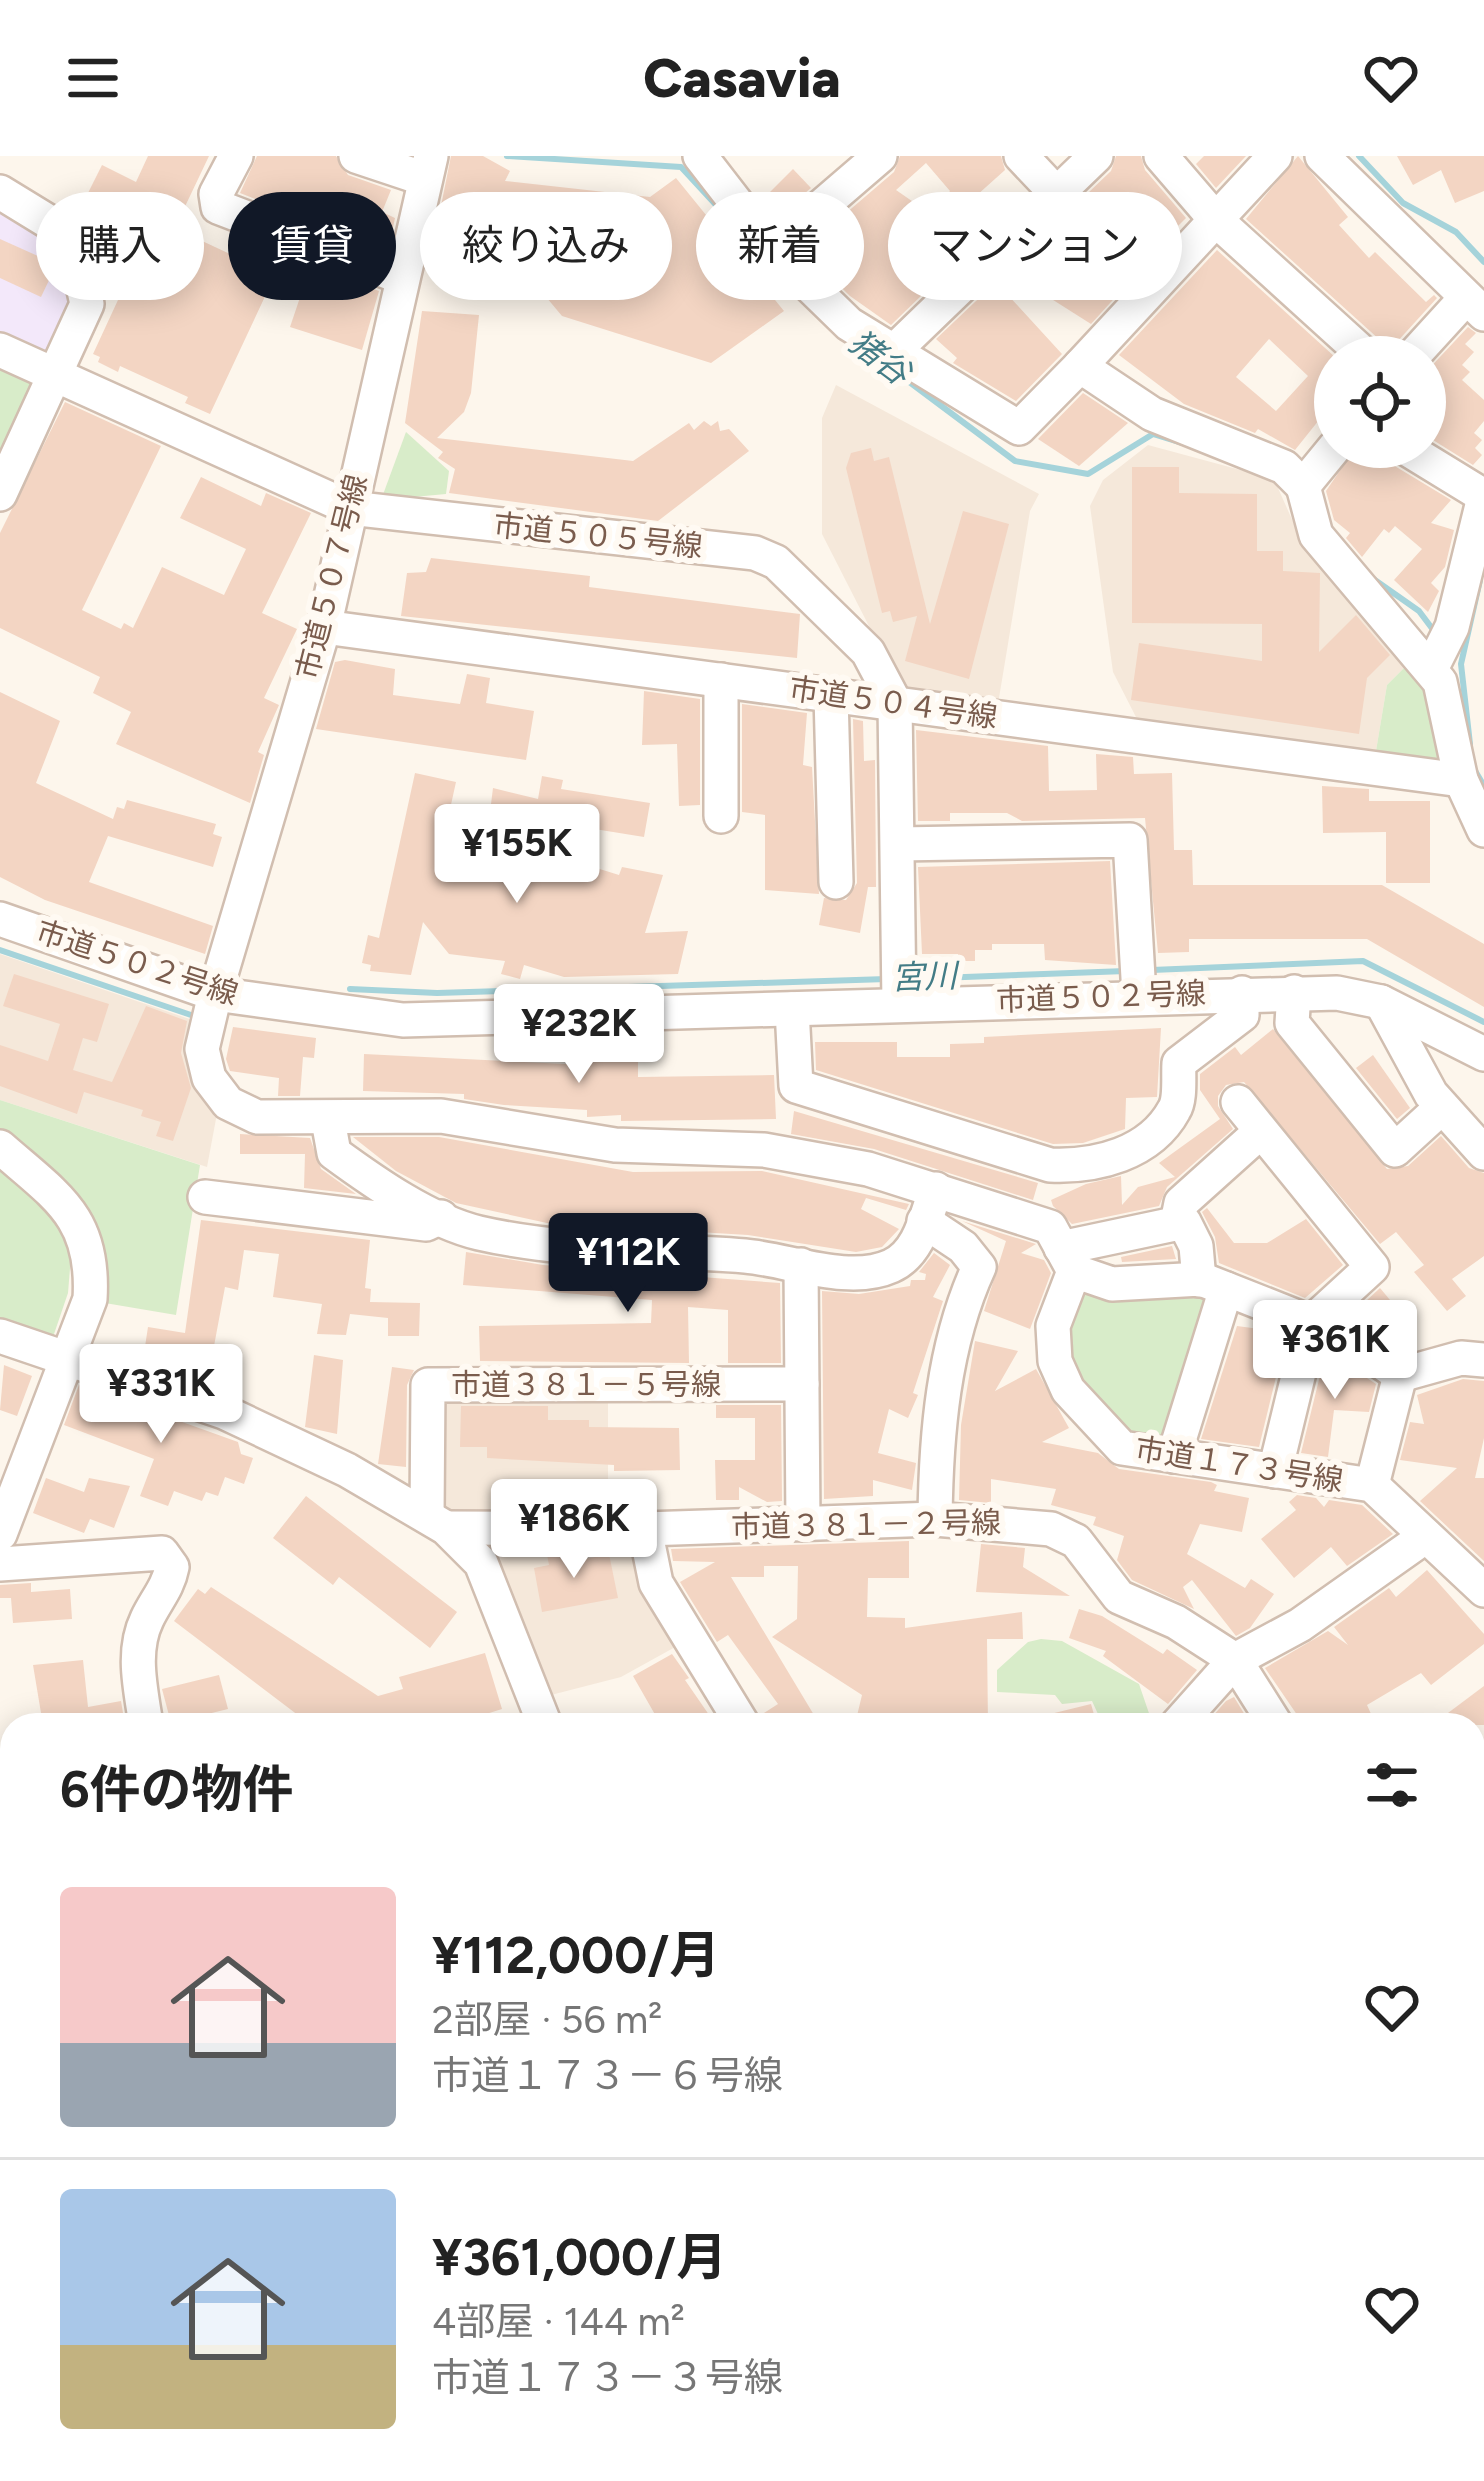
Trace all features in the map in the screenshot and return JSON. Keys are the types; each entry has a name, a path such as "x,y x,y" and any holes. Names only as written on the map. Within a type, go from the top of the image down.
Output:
{"street":[{"path":"236,156 216,194 218,207 401,277"},
{"path":"356,156 428,167"},
{"path":"700,156 728,192"},
{"path":"838,192 880,156"},
{"path":"1021,156 1055,192"},
{"path":"1057,192 1096,156"},
{"path":"1161,156 1216,220 1344,336"},
{"path":"824,300 849,324 1019,428 1275,156"},
{"path":"1322,156 1474,307 1438,336"},
{"name":"市道５０７号線","path":"328,1120 257,1117 228,1103 209,1078 202,1049 324,627 428,167"},
{"path":"0,192 50,223 75,250 85,274 87,304 0,494"},
{"path":"894,351 946,300"},
{"name":"市道５０５号線","path":"0,350 350,508 755,553 776,562 868,652 895,703 899,986"},
{"path":"1080,366 1152,414 1284,467 1303,486 1316,535 1441,682 1461,781 1484,830"},
{"path":"1303,486 1318,468"},
{"path":"1431,669 1452,627 1484,497 1438,468"},
{"name":"市道５０４号線","path":"324,627 1461,781"},
{"path":"721,816 722,680"},
{"path":"832,694 836,882"},
{"path":"898,844 1130,840 1138,978"},
{"name":"市道５０２号線","path":"0,920 215,994 403,1020 792,1009 899,986 1138,978 1242,993 1337,993 1381,1002 1484,1054"},
{"path":"1294,992 1292,1023 1395,1150 1442,1108"},
{"path":"792,1009 796,1086 1050,1165 1081,1166 1141,1147 1176,1108 1179,1063 1242,1015 1242,993"},
{"path":"1381,1002 1442,1108 1484,1153"},
{"path":"1238,1102 1372,1267 1311,1323 1275,1471"},
{"path":"930,1205 912,1252 891,1266 864,1273 749,1257 586,1249 474,1232 443,1217 375,1183 334,1153 328,1120 441,1116 615,1145 785,1154 930,1205 1050,1227 1068,1260 1112,1284 1212,1285 1340,1334 1400,1376"},
{"path":"1177,1223 1181,1203 1259,1133"},
{"path":"0,1147 63,1202 82,1227 92,1261 90,1299 0,1534"},
{"path":"1036,1222 1050,1165"},
{"path":"205,1197 426,1224 443,1217"},
{"path":"930,1205 979,1267 967,1292 936,1431 935,1520"},
{"path":"1068,1260 1184,1222 1212,1285 1174,1456"},
{"name":"市道１７３号線","path":"1068,1260 1053,1326 1055,1361 1068,1390 1122,1448 1372,1485 1484,1590"},
{"path":"801,1265 803,1524"},
{"path":"0,1336 224,1412 347,1469 436,1522 481,1562 540,1713"},
{"path":"1400,1376 1461,1358 1484,1360"},
{"path":"1372,1485 1400,1376"},
{"name":"市道３８１－５号線","path":"436,1522 428,1385 802,1384"},
{"name":"市道３８１－２号線","path":"436,1522 645,1529 935,1520 1051,1529 1076,1541 1119,1597 1176,1622 1234,1660 1268,1713"},
{"path":"645,1529 656,1583 736,1713"},
{"path":"1188,1713 1234,1660 1300,1625 1426,1536"},
{"path":"0,1564 162,1552 172,1567 168,1586 146,1620 137,1655 144,1713"}],"shaded area":[{"path":"0,208 36,234 36,300 69,301 51,350 37,355 0,337"},
{"path":"836,385 1039,494 1030,511 998,704 900,687 822,534 822,418"},
{"path":"1148,445 1274,479 1306,551 1408,653 1409,663 1387,685 1376,751 1138,721 1113,672 1090,506 1103,480"},
{"path":"0,954 201,1023 219,1103 207,1167 0,1100"},
{"path":"451,1398 608,1398 608,1513 467,1518 442,1506 441,1412"},
{"path":"635,1536 677,1646 621,1677 551,1695 488,1541"}],"green space":[{"path":"0,358 33,373 35,387 0,458"},
{"path":"406,432 449,471 446,494 381,500"},
{"path":"1409,663 1429,691 1439,759 1433,761 1376,751 1387,685"},
{"path":"0,1100 200,1165 176,1315 99,1302 102,1259 0,1134"},
{"path":"0,1169 35,1199 72,1244 68,1293 53,1337 0,1318"},
{"path":"1083,1289 1214,1295 1170,1438 1137,1441 1097,1408 1065,1354 1073,1293"},
{"path":"1062,1641 1139,1684 1149,1713 1098,1713 1092,1701 1062,1704 1055,1695 997,1692 997,1670 1028,1642"}],"building":[{"path":"148,156 209,156 192,192 88,192 102,165 136,182"},
{"path":"257,156 336,156 348,175 391,190 390,192 240,192"},
{"path":"451,156 483,156 510,171 505,181 605,192 444,192"},
{"path":"900,156 1001,156 1005,170 980,192 949,192 926,163 899,192 888,192 888,300 917,300 891,325 856,300 864,300 864,198 894,172"},
{"path":"1116,156 1141,156 1145,170 1164,192 1089,192 1111,171"},
{"path":"1204,156 1246,156 1216,188 1196,164"},
{"path":"1298,156 1348,217 1339,225 1369,258 1375,252 1426,302 1434,295 1437,298 1402,336 1375,336 1246,219"},
{"path":"1397,156 1484,156 1484,191 1455,203 1441,170 1413,185"},
{"path":"793,169 811,188 806,192 770,192"},
{"path":"676,178 696,203 696,300 775,300 784,311 711,363 562,316 549,300 672,300 672,192 657,192"},
{"path":"0,239 36,255 36,295 0,278"},
{"path":"204,242 228,253 228,300 263,300 210,414 185,403 188,397 120,366 118,372 93,354 118,300 204,300"},
{"path":"1217,250 1314,338 1314,426 1295,450 1258,429 1255,433 1184,404 1119,355 1170,300 1182,300 1182,288","holes":["1269,339 1308,376 1276,411 1236,377"]},
{"path":"299,300 376,300 362,350 290,327"},
{"path":"977,300 1012,300 1062,354 1016,401 953,363 957,358 936,339"},
{"path":"1053,300 1113,300 1091,324"},
{"path":"422,311 479,315 471,393 464,412 437,438 633,461 689,423 694,430 704,421 711,426 718,421 720,431 729,429 749,451 658,521 449,493 455,469 438,458 443,452 405,423"},
{"path":"1468,327 1476,333 1465,344 1474,352 1462,365 1470,372 1462,380 1484,400 1484,421 1474,433 1482,440 1475,448 1482,455 1473,465 1446,448 1446,351"},
{"path":"1083,393 1128,423 1079,466 1038,439"},
{"path":"65,402 161,446 82,610 121,629 124,623 133,628 162,567 224,595 246,549 180,518 201,477 261,506 266,493 311,513 262,613 297,629 264,698 279,705 258,752 264,755 250,803 116,744 131,712 93,693 100,677 0,628 0,533"},
{"path":"871,448 874,461 889,457 930,624 963,511 1009,524 969,679 905,661 917,616 893,622 890,611 882,613 846,468 851,453"},
{"path":"1132,467 1179,467 1179,493 1257,494 1257,551 1283,551 1283,571 1320,573 1319,652 1356,615 1390,655 1367,678 1359,734 1131,700 1139,643 1262,661 1262,624 1132,623"},
{"path":"1342,468 1398,468 1451,500 1431,523 1454,530 1445,567 1431,583 1439,591 1428,612 1394,580 1422,549 1395,526 1389,533 1384,529 1362,557 1346,538 1350,533 1334,520 1326,491"},
{"path":"431,558 590,576 589,587 800,614 797,658 401,616 407,573 426,572"},
{"path":"335,662 395,669 393,695 460,704 467,674 490,678 486,703 534,711 526,760 316,729"},
{"path":"644,691 700,699 700,805 679,806 677,744 642,745"},
{"path":"0,692 60,721 36,783 113,819 117,807 124,809 127,800 216,824 213,834 222,837 213,867 108,836 89,882 213,926 205,954 45,900 0,877"},
{"path":"742,704 807,713 803,765 812,767 819,894 765,890 765,815 742,812"},
{"path":"853,719 863,721 864,761 875,760 876,887 868,887 860,933 819,925 824,898 846,900 857,883"},
{"path":"916,730 1048,746 1049,791 1097,790 1096,754 1133,757 1134,774 1172,773 1174,850 1192,850 1193,885 1382,885 1484,944 1484,1007 1367,939 1189,939 1189,952 1158,953 1145,818 1022,821 1007,813 950,813 950,821 918,821"},
{"path":"415,773 456,782 437,868 481,877 487,834 619,875 622,867 663,875 645,933 688,931 678,974 564,977 524,965 520,979 501,974 505,961 449,954 423,922 411,975 370,971 371,965 362,963 368,935 379,938"},
{"path":"542,776 563,780 561,789 650,803 644,837 490,812 493,788 538,799"},
{"path":"1322,786 1369,789 1369,801 1430,801 1430,883 1386,883 1386,832 1323,833"},
{"path":"1110,861 1116,965 1045,960 1044,944 992,944 992,950 975,950 975,961 958,961 958,954 922,954 918,867"},
{"path":"14,974 109,1004 97,1042 83,1038 73,1070 112,1082 146,1006 187,1021 181,1053 191,1088 173,1141 156,1136 161,1122 141,1116 143,1110 84,1092 77,1114 0,1086 0,1045 48,1061 60,1024 3,1006"},
{"path":"233,1027 316,1038 314,1058 303,1057 300,1096 278,1096 279,1078 230,1071 226,1059"},
{"path":"1161,1028 1157,1097 1126,1098 1125,1129 1083,1143 1053,1144 816,1070 815,1042 897,1042 897,1057 950,1057 950,1044 984,1043 984,1037"},
{"path":"1273,1029 1387,1169 1408,1166 1441,1136 1469,1168 1484,1173 1484,1256 1452,1279 1466,1296 1447,1311 1414,1272 1424,1265 1396,1232 1380,1244 1244,1082 1226,1085 1218,1096 1218,1106 1233,1129 1167,1187 1159,1206 1072,1224 1053,1206 1051,1200 1086,1184 1121,1176 1122,1205 1138,1187 1175,1177 1159,1163 1220,1119 1200,1090 1200,1074 1235,1047 1241,1055"},
{"path":"617,1040 638,1041 638,1077 774,1075 776,1119 621,1121 621,1115 587,1117 587,1110 504,1105 464,1099 464,1094 363,1091 364,1054 586,1065 586,1054 617,1053"},
{"path":"1373,1055 1410,1108 1397,1119 1356,1068"},
{"path":"794,1111 1038,1183 1033,1200 874,1149 791,1134"},
{"path":"240,1134 310,1138 321,1169 356,1194 304,1188 305,1154 240,1154"},
{"path":"353,1137 439,1137 633,1172 762,1171 909,1204 906,1210 866,1198 861,1209 899,1229 882,1247 856,1252 748,1235 547,1223 456,1203 396,1171"},
{"path":"1207,1208 1234,1243 1267,1243 1306,1219 1343,1265 1305,1298 1219,1263 1215,1237 1202,1212"},
{"path":"201,1220 370,1240 365,1288 371,1289 370,1302 420,1303 419,1336 388,1336 388,1318 350,1314 346,1335 317,1334 322,1304 273,1297 279,1254 244,1250 238,1290 225,1287 214,1346 222,1348 217,1382 199,1379 201,1369 183,1366 184,1360 144,1353 148,1327 185,1333"},
{"path":"962,1221 1036,1244 1021,1253 1044,1260 1051,1273 1030,1329 984,1311 1006,1241"},
{"path":"1172,1246 1176,1259 1122,1262 1121,1257"},
{"path":"466,1252 543,1265 780,1283 781,1363 728,1363 728,1310 688,1307 689,1363 480,1361 479,1326 651,1323 652,1300 463,1285"},
{"path":"934,1253 950,1265 933,1297 943,1301 913,1393 918,1395 908,1418 889,1409 878,1453 916,1463 912,1490 873,1480 873,1496 824,1499 822,1291 859,1294 910,1286 911,1280 925,1280 926,1274 919,1272"},
{"path":"1380,1288 1395,1306 1369,1328 1350,1316"},
{"path":"1237,1326 1267,1330 1284,1344 1259,1447 1201,1439"},
{"path":"975,1341 1018,1351 995,1391 1036,1369 1069,1428 1042,1442 1098,1453 1119,1469 1211,1482 1217,1485 1214,1491 1249,1498 1242,1532 1200,1524 1187,1554 1245,1588 1251,1579 1274,1594 1250,1628 1236,1636 1192,1580 1183,1587 1194,1609 1132,1580 1117,1560 1124,1536 1093,1525 1096,1517 1051,1505 1056,1489 991,1479 991,1503 959,1500 961,1425"},
{"path":"1326,1351 1376,1384 1369,1412 1334,1410 1328,1457 1301,1453"},
{"path":"314,1355 343,1360 337,1434 305,1427"},
{"path":"4,1365 32,1376 17,1416 0,1410"},
{"path":"392,1367 414,1370 407,1385 406,1467 378,1464"},
{"path":"1463,1379 1484,1381 1484,1438 1475,1478 1484,1478 1484,1561 1420,1501 1457,1468 1400,1460 1410,1422 1424,1424 1417,1395"},
{"path":"79,1385 238,1442 241,1454 253,1458 244,1484 225,1477 218,1496 206,1492 202,1501 174,1491 168,1506 140,1496 154,1459 64,1425"},
{"path":"716,1405 781,1405 782,1501 767,1502 739,1487 739,1500 716,1500 715,1460 755,1460 755,1418 716,1418"},
{"path":"461,1406 548,1406 548,1420 589,1420 589,1427 679,1428 680,1470 614,1471 614,1465 487,1458 487,1447 460,1447"},
{"path":"46,1478 84,1492 89,1478 130,1486 114,1528 90,1519 84,1533 33,1513"},
{"path":"1297,1495 1316,1498 1324,1507 1329,1500 1362,1505 1393,1534 1347,1566 1331,1547 1294,1578 1261,1539 1296,1510 1289,1502"},
{"path":"306,1496 457,1612 430,1648 339,1577 333,1585 273,1538"},
{"path":"909,1541 909,1578 868,1578 867,1617 905,1618 905,1628 1022,1612 1023,1639 987,1639 988,1713 858,1713 862,1695 772,1637 797,1619 798,1566 764,1566 764,1577 731,1577 813,1713 764,1713 778,1704 728,1635 717,1642 680,1582 715,1562 673,1561 671,1549"},
{"path":"981,1544 1025,1548 1023,1567 1070,1596 976,1592"},
{"path":"546,1550 574,1550 576,1561 609,1554 618,1598 542,1612 534,1568 549,1565"},
{"path":"1427,1570 1484,1634 1484,1644 1431,1685 1421,1673 1367,1705 1371,1713 1296,1713 1265,1668 1328,1631 1348,1645 1334,1627 1389,1588 1396,1597"},
{"path":"31,1583 31,1592 70,1589 72,1619 13,1623 11,1598 0,1598 0,1585"},
{"path":"211,1587 378,1696 403,1689 399,1677 485,1653 502,1709 489,1713 295,1713 174,1621 198,1589 205,1594"},
{"path":"1079,1609 1102,1616 1163,1654 1167,1649 1197,1670 1168,1704 1103,1656 1106,1651 1069,1638"},
{"path":"672,1654 708,1713 654,1713 633,1676"},
{"path":"83,1660 88,1707 121,1701 123,1713 41,1713 33,1665"},
{"path":"219,1675 228,1709 168,1713 162,1689"},
{"path":"1484,1686 1484,1713 1448,1713"},
{"path":"1234,1697 1244,1713 1216,1713"},
{"path":"1091,1704 1094,1713 1054,1713"}],"waterway":[{"name":"猪谷","path":"507,156 681,167 704,192"},
{"path":"1359,156 1403,203 1456,232 1484,262"},
{"name":"猪谷","path":"896,372 1015,461 1088,474 1153,434 1182,443"},
{"name":"猪谷","path":"1372,578 1419,611 1434,631"},
{"name":"猪谷","path":"1470,744 1461,664 1480,580"},
{"path":"1474,769 1484,786"},
{"name":"宮川","path":"0,950 191,1015"},
{"name":"宮川","path":"1152,970 1363,961 1484,1022"},
{"name":"宮川","path":"912,979 1126,971"},
{"name":"宮川","path":"350,989 437,993 887,979"}]}
